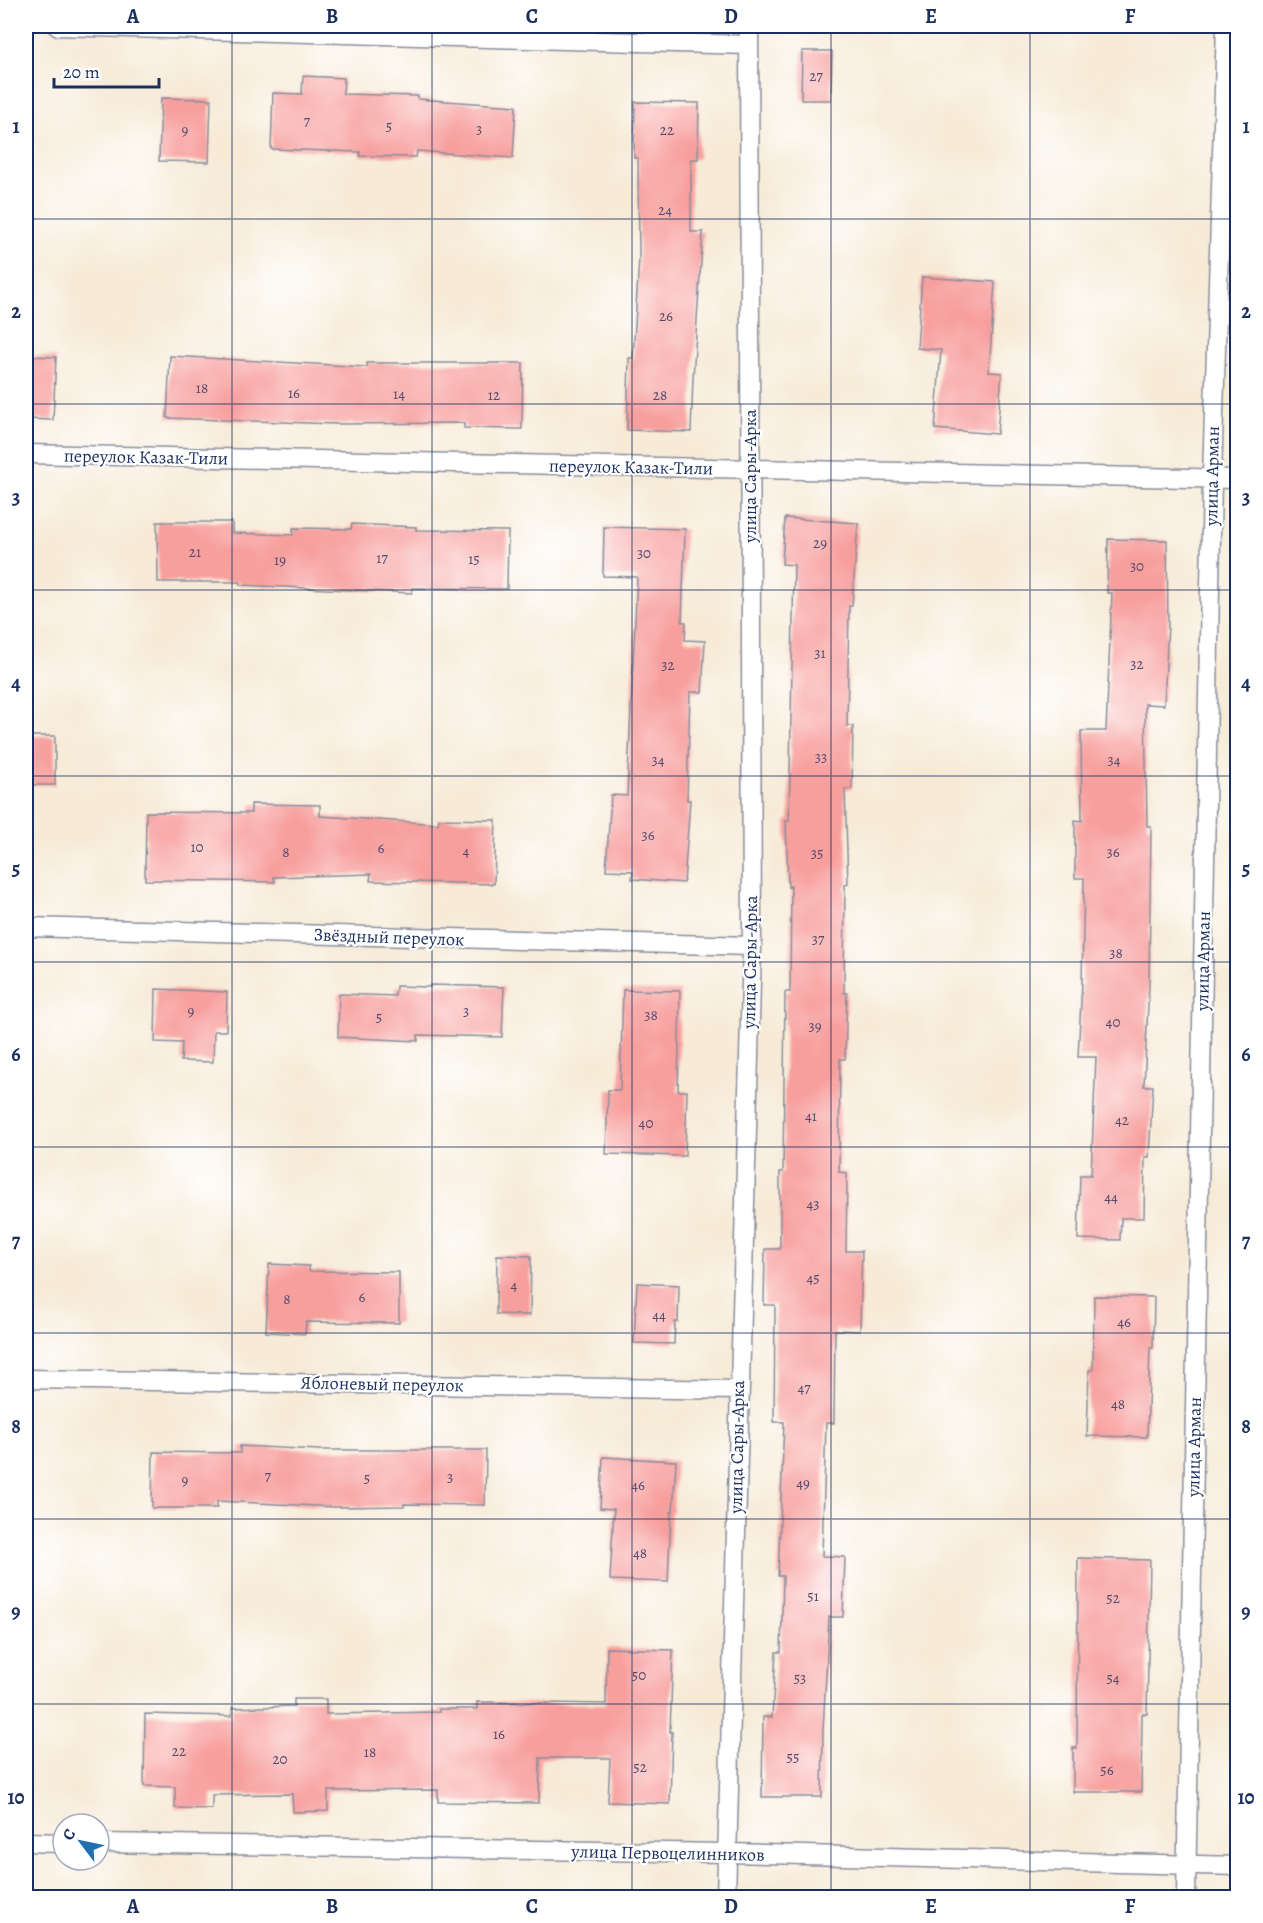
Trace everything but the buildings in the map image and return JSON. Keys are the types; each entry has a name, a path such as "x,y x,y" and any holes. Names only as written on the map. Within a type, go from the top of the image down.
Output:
{"lane":[{"path":"57,26 749,45"},
{"name":"улица Сары-Арка","path":"726,1898 752,946 749,26"},
{"name":"улица Арман","path":"1186,1898 1212,478 1226,26"},
{"name":"переулок Казак-Тили","path":"26,454 1238,479"},
{"name":"Звёздный переулок","path":"26,927 752,946"},
{"name":"Яблоневый переулок","path":"26,1379 739,1390"},
{"path":"26,1842 51,1843"},
{"name":"улица Первоцелинников","path":"111,1843 728,1853 1238,1866"}]}
